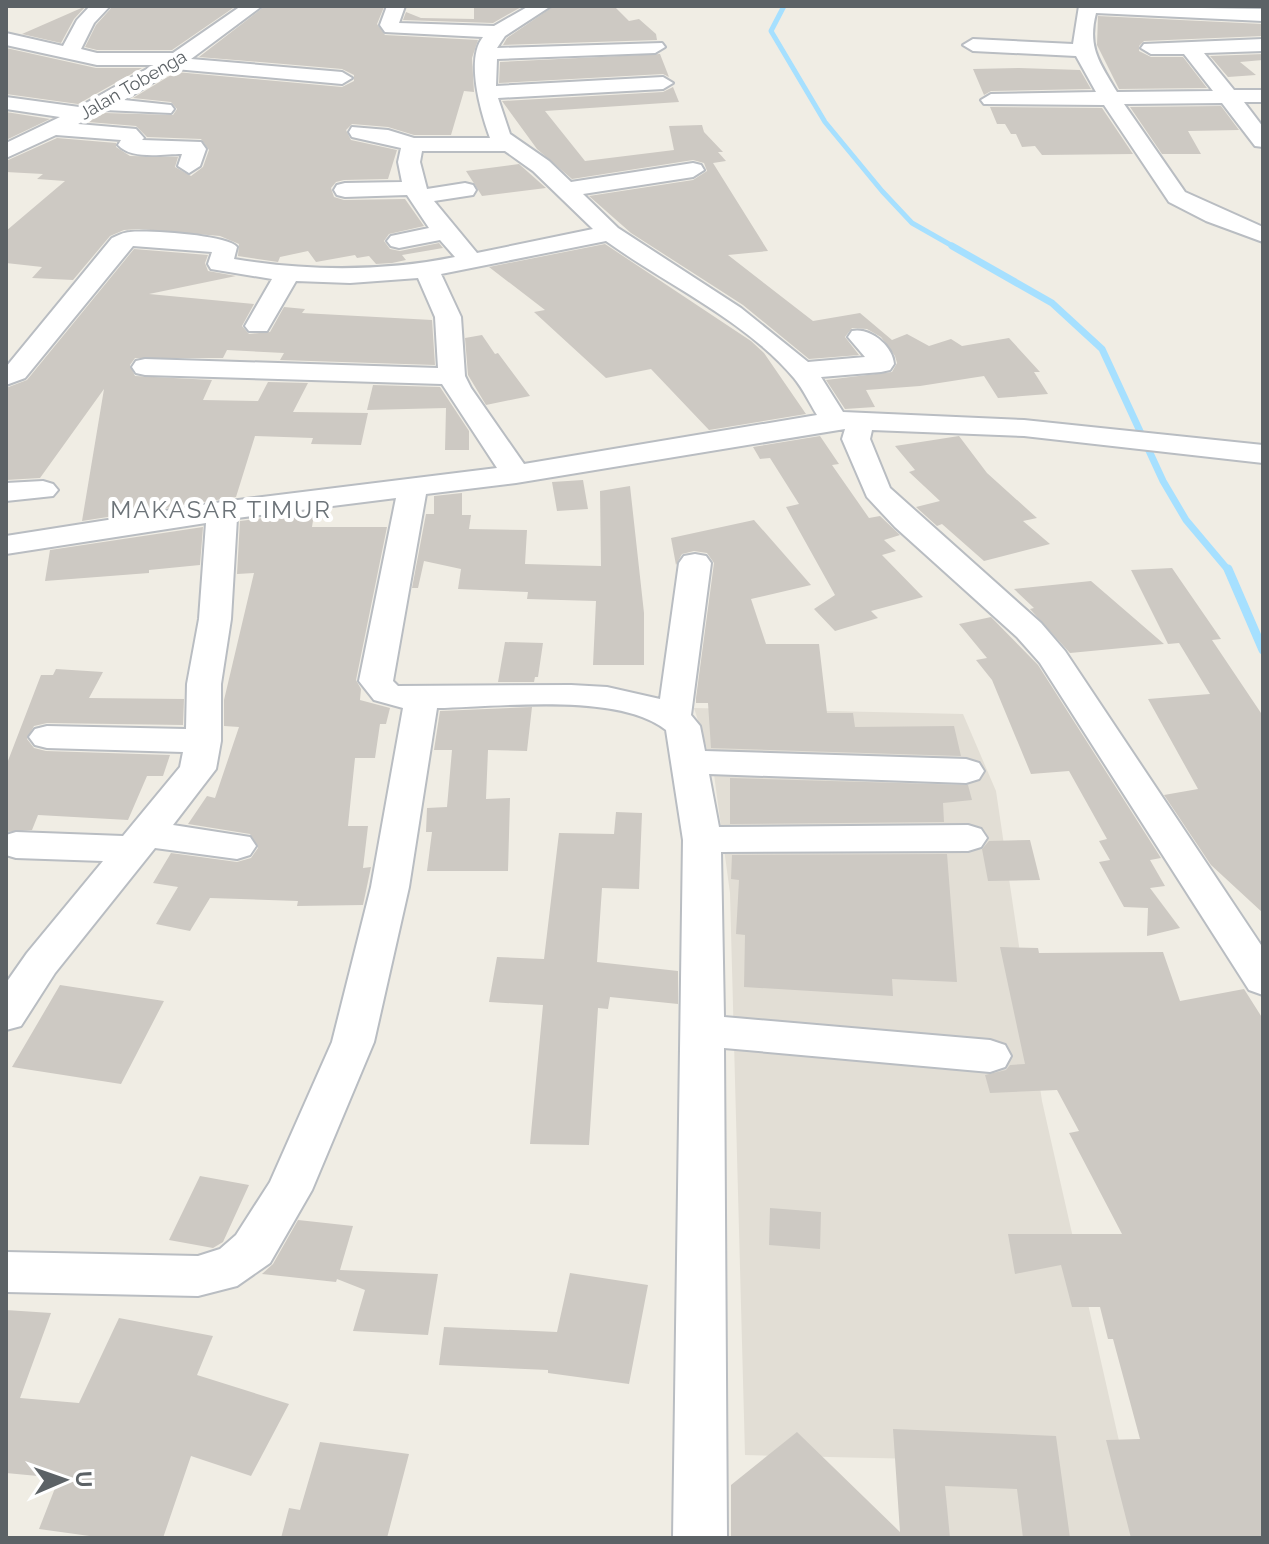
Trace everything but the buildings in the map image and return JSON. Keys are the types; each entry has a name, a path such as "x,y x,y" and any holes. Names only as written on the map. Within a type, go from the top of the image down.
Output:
{"street":[{"path":"70,51 86,20 101,6"},
{"name":"Jalan Tobenga","path":"6,151 55,129 178,61 253,6"},
{"path":"396,6 389,25 392,28 498,32"},
{"path":"542,6 498,32 487,44 486,93 495,128 506,144 541,166 610,233 736,315 802,371 848,420 877,491 906,521 1029,630 1053,658 1263,980"},
{"path":"1263,15 1149,15 1088,7 1083,26 1083,50 1111,100 1177,197 1214,216 1263,235"},
{"path":"6,39 107,60 178,61 342,78"},
{"path":"973,45 1083,50"},
{"path":"1151,48 1263,45"},
{"path":"486,54 655,47"},
{"path":"1014,47 1047,100"},
{"path":"1190,48 1263,141"},
{"path":"486,93 663,83"},
{"path":"991,100 1263,96"},
{"path":"6,103 82,114"},
{"path":"102,104 164,109"},
{"path":"55,129 128,134 133,138 129,145 133,147 193,147 189,166"},
{"path":"360,132 376,133 412,145 506,144"},
{"path":"412,145 408,167 416,192 470,259"},
{"path":"565,190 693,170"},
{"path":"345,190 465,190"},
{"path":"399,241 446,232"},
{"path":"6,377 16,372 120,243 130,239 219,245 225,247 220,264 359,278 427,270 610,233"},
{"path":"427,270 448,317 452,376 462,398 516,474"},
{"path":"258,326 289,271"},
{"path":"802,371 881,364 882,360 861,337"},
{"path":"145,367 452,376"},
{"path":"6,545 222,511 516,474 848,420 1024,428 1263,454"},
{"path":"413,486 376,681 379,688 388,694 422,697 617,698 655,705 675,714 683,726 702,840 704,1031 700,1538"},
{"path":"6,492 43,490"},
{"path":"6,1015 24,962 138,842 198,769 203,741 204,684 215,619 222,511"},
{"path":"675,714 695,563"},
{"path":"6,1272 173,1278 198,1276 229,1268 253,1249 289,1190 353,1042 390,887 422,697"},
{"path":"47,737 203,741"},
{"path":"691,762 966,771"},
{"path":"702,840 968,838"},
{"path":"16,845 138,842 237,846"},
{"path":"704,1031 990,1056"}],"shaded area":[{"path":"694,708 963,714 996,791 1042,1101 1141,1538 926,1538 920,1459 745,1455 730,893 713,767"}],"waterway":[{"path":"784,6 771,31 825,122 912,223 956,248"},
{"path":"952,246 1052,303 1102,349 1163,481 1186,520 1229,571"},
{"path":"1229,571 1263,650"}],"district":[{"name":"MAKASAR TIMUR","path":"221,510"}]}
